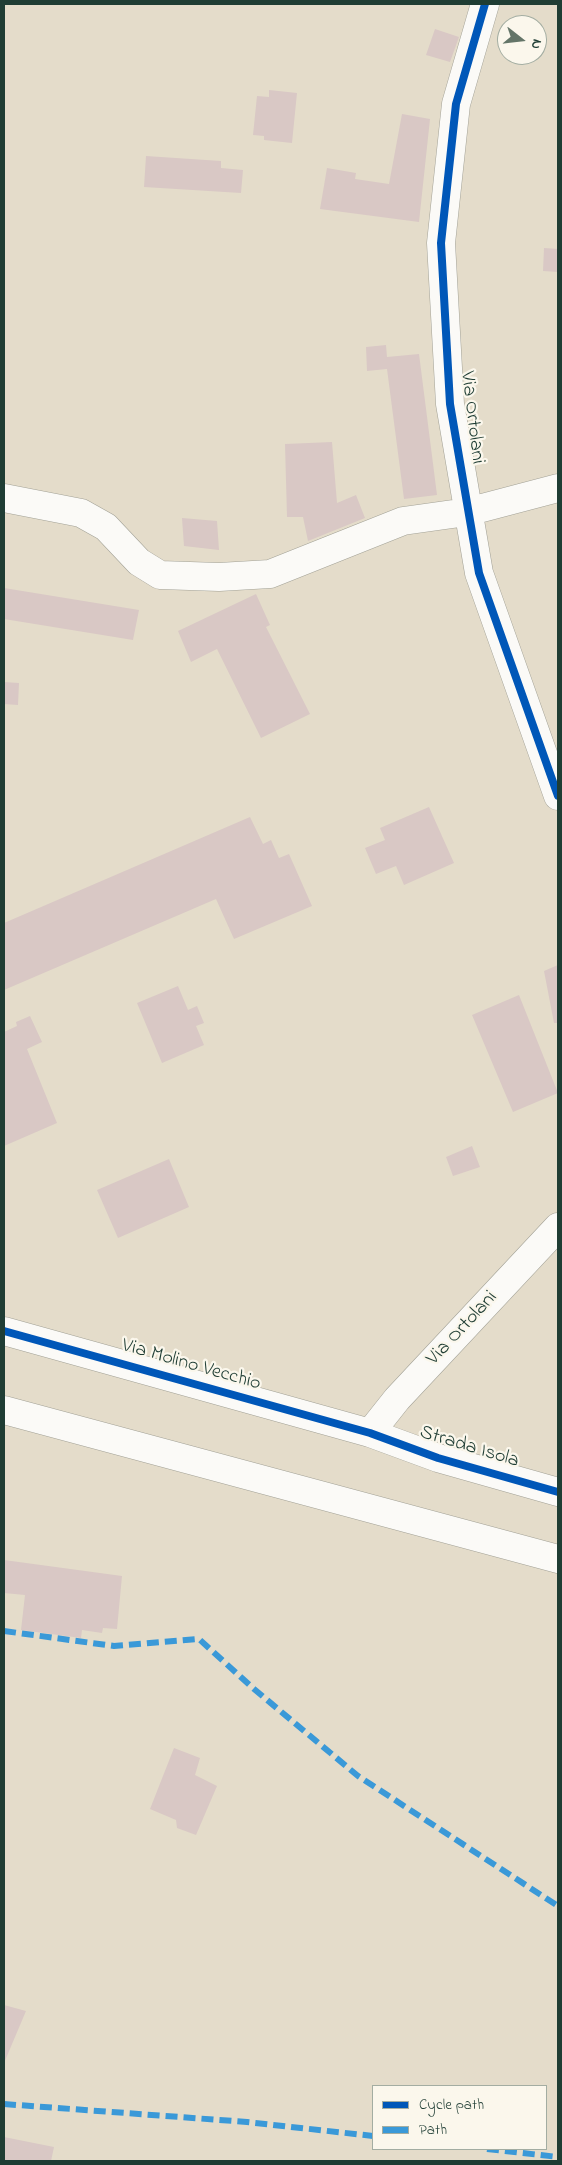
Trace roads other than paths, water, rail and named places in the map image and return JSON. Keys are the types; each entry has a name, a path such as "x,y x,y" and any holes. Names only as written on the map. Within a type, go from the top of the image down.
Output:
{"street":[{"name":"Via Ortolani","path":"485,4 456,104 442,243 450,404 467,512 479,573 558,796"},
{"path":"4,498 81,513 106,527 139,562 160,575 219,577 270,574 403,521 467,512 558,488"},
{"name":"Via Ortolani","path":"370,1433 397,1399 558,1227"},
{"name":"Via Molino Vecchio","path":"4,1331 370,1433"},
{"path":"4,1410 558,1559"},
{"name":"Strada Isola","path":"370,1433 438,1458 558,1492"}]}
